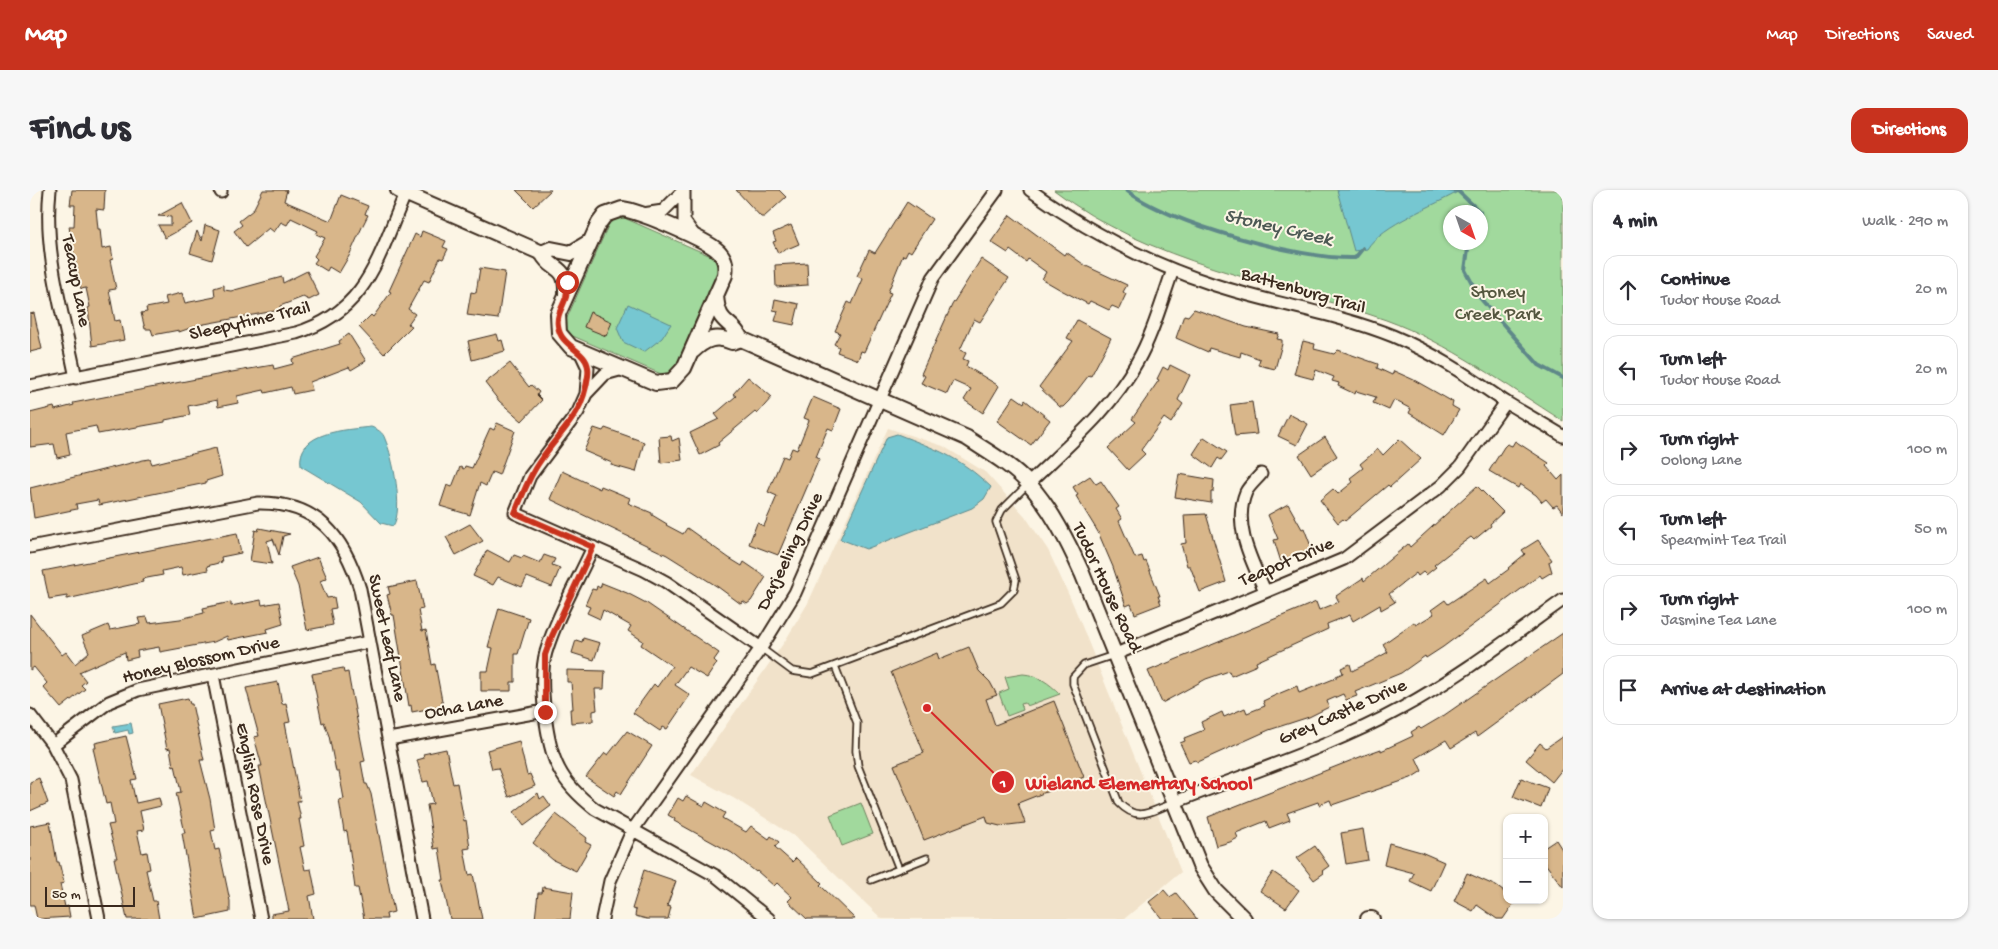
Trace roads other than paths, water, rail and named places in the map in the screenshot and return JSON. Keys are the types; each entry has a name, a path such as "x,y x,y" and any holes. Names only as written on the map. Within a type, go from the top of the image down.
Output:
{"street":[{"name":"Teacup Lane","path":"50,190 47,225 76,378"},
{"path":"643,214 663,211 684,190"},
{"path":"684,190 684,221 688,230 699,240"},
{"name":"Darjeeling Drive","path":"602,919 610,881 632,831 761,648 795,593 933,278 997,190"},
{"name":"Battenburg Trail","path":"1030,190 1089,230 1173,270 1215,285 1391,335 1450,364 1506,402 1563,436"},
{"name":"Sleepytime Trail","path":"30,386 296,333 320,325 343,310 366,284 404,191"},
{"name":"Tudor House Road","path":"404,191 542,253 546,261 563,273 567,282 566,296"},
{"name":"Tudor House Road","path":"622,209 643,214 699,240 715,248 724,259 725,275 684,368 672,381 656,383 580,351 571,347 559,333 558,314 599,222 605,215 614,210 622,209"},
{"name":"Tudor House Road","path":"542,253 551,249 571,254 590,241"},
{"path":"1028,484 1099,415 1122,388 1138,361 1173,270"},
{"name":"Tudor House Road","path":"716,295 717,308 722,318 737,330 741,339"},
{"name":"Tudor House Road","path":"691,352 710,338 721,338 732,342 741,339 967,438 998,458 1028,484 1067,542 1116,654 1200,866 1216,891 1244,919"},
{"path":"580,351 588,368 586,394 578,412 530,476 515,513 644,570 666,582 761,648"},
{"path":"586,394 605,374 623,369"},
{"name":"Teapot Drive","path":"1116,654 1344,559 1441,486 1475,448 1506,402"},
{"path":"1261,474 1246,492 1242,525 1247,547 1265,591"},
{"name":"Sweet Leaf Lane","path":"30,547 250,504 275,503 292,506 323,523 344,548 360,589 422,919"},
{"path":"593,547 545,655 545,712 550,744 559,770 577,794 595,809 716,876 769,919"},
{"name":"Grey Castle Drive","path":"1175,802 1354,732 1402,708 1436,687 1563,600"},
{"name":"Honey Blossom Drive","path":"53,745 121,695 369,642"},
{"name":"English Rose Drive","path":"213,675 262,919"},
{"name":"Ocha Lane","path":"389,739 545,712"},
{"path":"30,715 53,745 71,780 99,919"}],"lane":[{"path":"761,648 799,673 812,674 1001,603 1014,590 1016,580 997,530 996,522 998,515 1028,484"},
{"path":"1116,654 1084,665 1077,670 1073,677 1073,684 1119,803 1132,814 1140,815 1175,802"},
{"path":"834,666 856,723 858,766 899,869"},
{"path":"871,880 927,858"}],"water":[{"path":"1337,190 1461,190 1384,231 1367,249 1354,251"},
{"path":"628,304 671,324 662,338 644,352 623,342 617,328"},
{"path":"371,427 383,434 394,470 398,508 393,526 381,523 361,502 301,466 302,454 306,446 314,439 337,431"},
{"path":"897,434 958,461 991,487 984,499 972,508 866,549 840,539 887,437"},
{"path":"131,723 133,733 129,734 128,730 115,733 113,726"}],"waterway":[{"name":"Stoney Creek","path":"1126,190 1171,215 1202,227 1270,246 1302,253 1355,258 1363,248"},
{"name":"Stoney Creek","path":"1448,190 1458,191 1473,205"},
{"name":"Stoney Creek","path":"1468,250 1465,270 1480,298 1539,365 1563,378"}],"place":[{"name":"Wieland Elementary School","path":"927,708"}],"park label":[{"name":"Stoney Creek Park","path":"1498,304"}]}
